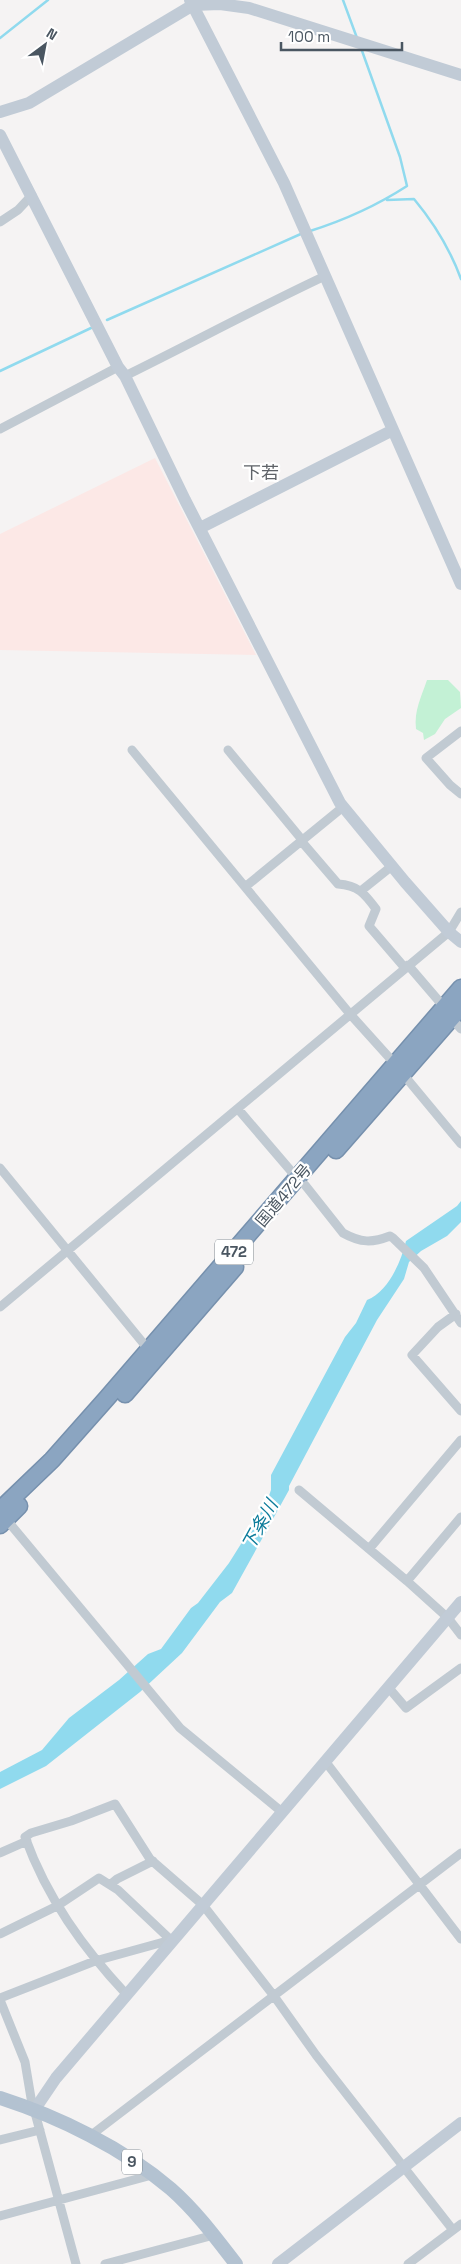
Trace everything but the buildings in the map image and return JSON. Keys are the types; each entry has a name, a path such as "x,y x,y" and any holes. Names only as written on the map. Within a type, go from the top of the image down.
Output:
{"highway":[{"name":"国道472号","path":"2,1518 148,1350 301,1181 399,1069 454,1015 461,988"},
{"name":"国道472号","path":"2,1518 58,1468 156,1358 301,1181"}],"main road":[{"name":"9","path":"0,2098 35,2109 90,2136 152,2174 172,2190 214,2235 236,2264"}],"street":[{"path":"0,112 29,103 192,2 249,8 461,75"},
{"path":"192,2 276,167 461,584"},
{"path":"0,135 343,807 449,932 461,942"},
{"path":"0,222 18,210 32,195"},
{"path":"0,429 122,371 191,343 227,323 325,276"},
{"path":"200,528 393,430"},
{"path":"461,731 426,758 450,786 461,794"},
{"path":"132,750 350,1014 399,1069 461,1144"},
{"path":"228,750 338,884 349,884 362,890 376,909 369,926 454,1015"},
{"path":"245,887 343,807"},
{"path":"362,890 392,866"},
{"path":"0,1307 449,932 461,912"},
{"path":"238,1109 301,1181 343,1233 352,1238 373,1242 390,1236 393,1238 424,1268 456,1310 461,1323"},
{"path":"0,1168 148,1350"},
{"path":"456,1310 412,1355 461,1411"},
{"path":"369,1549 461,1440"},
{"path":"299,1490 407,1581 448,1618 461,1635"},
{"path":"407,1581 461,1517"},
{"path":"2,1518 128,1663 180,1728 282,1812"},
{"path":"35,2109 56,2078 461,1602"},
{"path":"388,1687 406,1708 461,1668"},
{"path":"325,1761 461,1939"},
{"path":"127,1995 95,1961 57,1906 35,1865 25,1837 31,1833 71,1821 115,1804 153,1861 203,1905 274,1996 316,2055 452,2230"},
{"path":"0,1853 27,1841"},
{"path":"90,2136 461,1853"},
{"path":"111,1884 153,1861"},
{"path":"0,1934 57,1906 99,1878 111,1884 172,1941"},
{"path":"76,2264 40,2130 25,2062 0,1999 95,1961 172,1941"},
{"path":"278,2264 461,2123"},
{"path":"0,2140 40,2130"},
{"path":"0,2216 152,2174"},
{"path":"408,2264 461,2224"},
{"path":"105,2264 214,2235"}],"shaded area":[{"path":"155,458 256,655 0,650 0,534"}],"green space":[{"path":"427,680 448,680 460,692 461,708 445,719 435,734 424,740 423,733 416,729 416,716 418,704"}],"water":[{"name":"下条川","path":"461,1201 461,1222 447,1236 421,1251 409,1262 404,1279 377,1320 289,1486 289,1490 232,1593 220,1602 182,1653 140,1692 46,1766 0,1789 0,1772 42,1750 69,1718 119,1680 148,1654 161,1649 191,1608 198,1603 229,1563 266,1504 271,1490 271,1475 367,1300 387,1283 397,1267 406,1241 457,1206"}],"waterway":[{"path":"0,38 48,0"},
{"path":"343,0 357,38"},
{"path":"310,231 360,212 407,186 400,157 361,48"},
{"path":"387,200 414,199 441,237 461,279"},
{"path":"107,320 303,233"},
{"path":"0,371 91,328"}],"district":[{"name":"下若","path":"261,473"}]}
